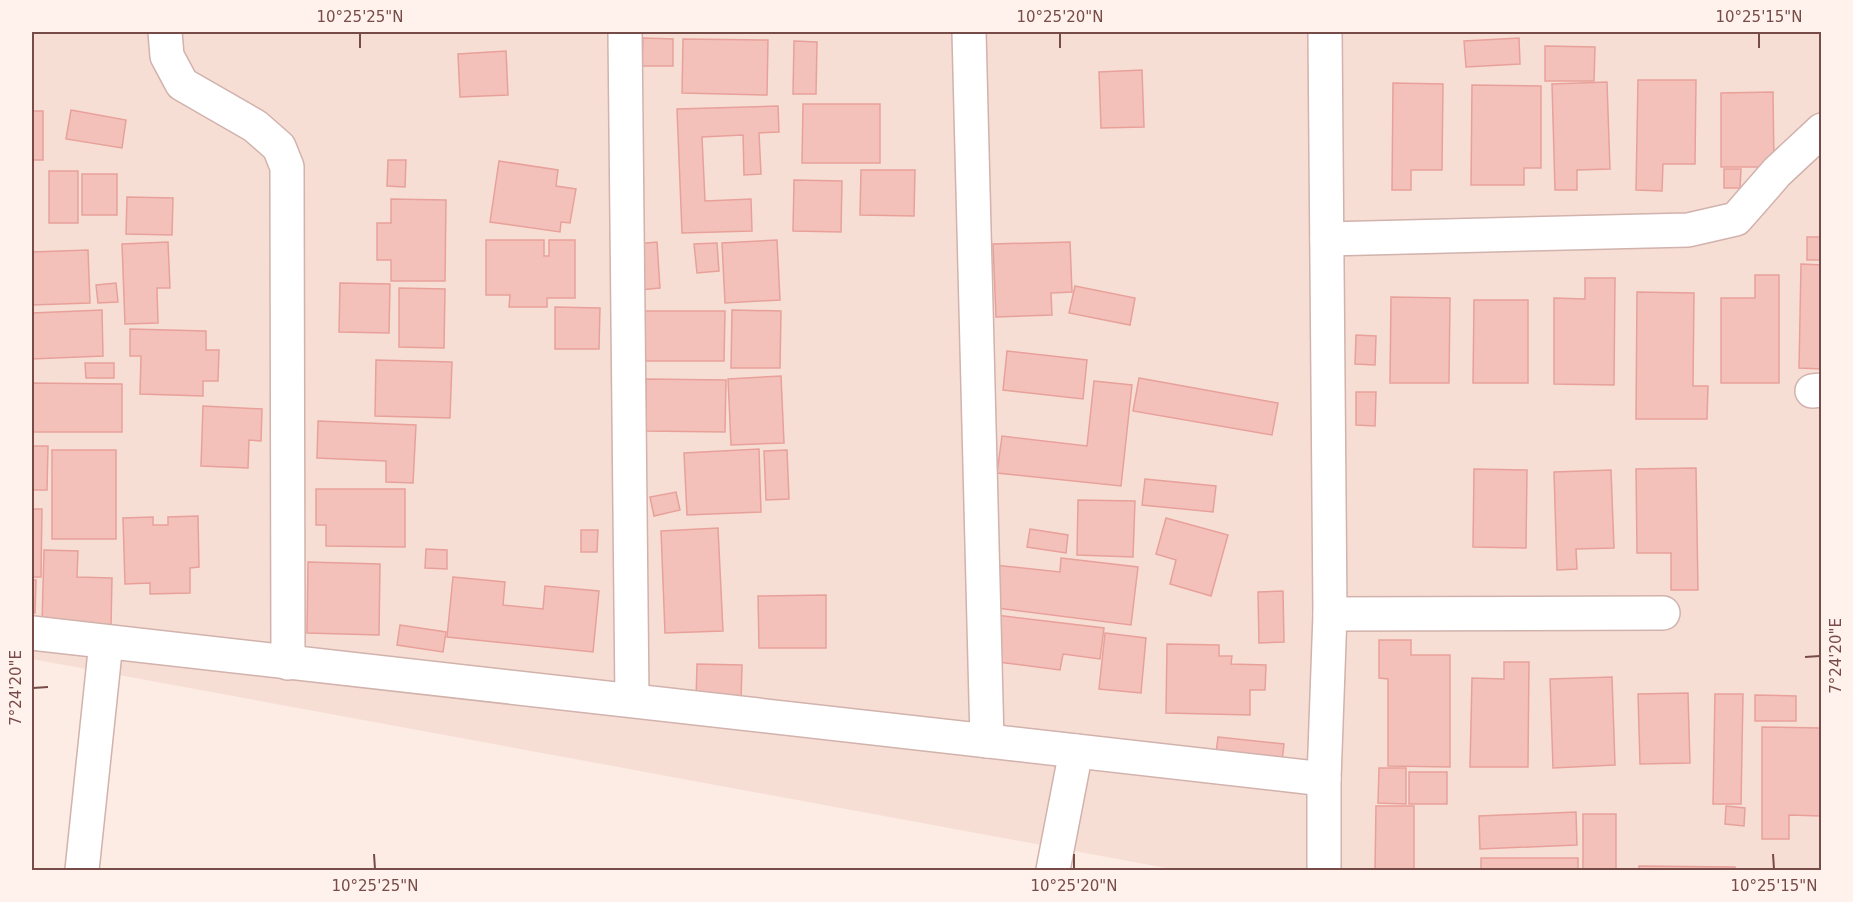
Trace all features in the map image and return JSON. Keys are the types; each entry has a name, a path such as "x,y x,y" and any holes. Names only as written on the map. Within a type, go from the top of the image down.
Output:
{"street":[{"path":"165,32 167,56 182,84 255,126 279,147 287,167 288,663"},
{"path":"625,32 632,700"},
{"path":"969,32 987,741"},
{"path":"1324,870 1324,779 1330,614 1325,32"},
{"path":"1327,238 1688,230 1726,222 1736,219 1777,172 1821,130"},
{"path":"1330,614 1663,613"},
{"path":"32,633 1324,779"},
{"path":"82,870 106,642"},
{"path":"1053,870 1076,751"}],"shaded area":[{"path":"32,32 1821,32 1821,870 1177,870 32,659"}],"building":[{"path":"643,38 673,39 673,66 642,66"},
{"path":"1519,38 1520,64 1466,67 1464,41"},
{"path":"683,39 768,40 767,95 682,93"},
{"path":"794,41 817,42 816,94 793,94"},
{"path":"1545,46 1595,47 1594,81 1545,81"},
{"path":"506,51 508,95 460,97 458,54"},
{"path":"1142,70 1144,127 1101,128 1099,72"},
{"path":"1638,80 1696,80 1695,164 1663,164 1662,191 1636,190"},
{"path":"1607,82 1610,169 1577,170 1577,190 1555,190 1552,84"},
{"path":"1393,83 1443,84 1442,170 1411,170 1411,190 1392,190"},
{"path":"1472,85 1541,86 1541,168 1524,168 1524,185 1471,185"},
{"path":"1773,92 1774,167 1721,167 1721,93"},
{"path":"803,104 880,104 880,163 802,163"},
{"path":"778,106 779,132 759,133 761,174 744,175 743,135 702,137 705,201 751,199 752,231 682,233 677,109"},
{"path":"71,110 126,120 122,148 66,139"},
{"path":"32,111 43,111 43,160 32,160"},
{"path":"388,160 406,160 405,187 387,186"},
{"path":"499,161 558,170 556,186 576,189 570,223 561,222 560,232 490,222"},
{"path":"1724,169 1741,169 1740,188 1724,188"},
{"path":"861,170 915,170 914,216 860,215"},
{"path":"49,171 78,171 78,223 49,223"},
{"path":"82,174 117,174 117,215 82,215"},
{"path":"794,180 842,181 841,232 793,231"},
{"path":"127,197 173,198 172,235 126,234"},
{"path":"391,199 446,200 445,281 391,281 391,260 377,260 377,223 391,223"},
{"path":"1807,237 1822,237 1822,260 1807,260"},
{"path":"486,240 544,240 544,256 549,256 549,240 575,240 575,298 547,298 547,307 509,307 510,295 486,295"},
{"path":"777,240 780,300 725,303 722,243"},
{"path":"168,242 170,288 157,288 158,323 125,324 122,244"},
{"path":"657,242 660,288 639,290 636,244"},
{"path":"1070,242 1072,292 1051,293 1052,315 996,317 993,244"},
{"path":"717,243 719,271 697,273 694,244"},
{"path":"88,250 90,303 32,305 32,252"},
{"path":"1801,264 1822,265 1822,369 1799,368"},
{"path":"1755,275 1779,275 1779,383 1721,383 1721,298 1755,298"},
{"path":"1585,278 1615,278 1614,385 1554,384 1554,298 1585,299"},
{"path":"116,283 118,302 98,303 96,285"},
{"path":"340,283 390,284 389,333 339,332"},
{"path":"1075,286 1135,298 1130,325 1069,313"},
{"path":"399,288 445,289 444,348 399,347"},
{"path":"1637,292 1694,293 1693,386 1708,386 1707,419 1636,419"},
{"path":"1391,297 1450,298 1449,383 1390,383"},
{"path":"1474,300 1528,300 1528,383 1473,383"},
{"path":"555,307 600,308 599,349 555,349"},
{"path":"102,310 103,356 32,359 32,313"},
{"path":"732,310 781,311 780,368 731,368"},
{"path":"645,311 725,311 724,361 644,361"},
{"path":"130,329 206,331 206,350 219,350 218,381 203,381 203,396 140,394 141,356 130,356"},
{"path":"1356,335 1376,336 1375,365 1355,364"},
{"path":"1007,351 1087,360 1083,399 1003,390"},
{"path":"376,360 452,362 450,418 375,416"},
{"path":"85,363 114,363 114,378 86,378"},
{"path":"781,376 784,443 731,445 728,379"},
{"path":"1139,378 1278,403 1272,435 1133,411"},
{"path":"646,379 726,380 725,432 646,431"},
{"path":"1094,381 1132,385 1121,486 997,473 1002,436 1087,446"},
{"path":"32,383 122,384 122,432 32,432"},
{"path":"1356,392 1376,392 1375,426 1356,425"},
{"path":"203,406 262,409 261,441 249,440 248,468 201,466"},
{"path":"318,421 416,425 413,483 386,482 386,461 317,458"},
{"path":"32,446 48,446 47,490 32,490"},
{"path":"759,449 761,512 687,515 684,453"},
{"path":"52,450 116,450 116,539 52,539"},
{"path":"787,450 789,499 766,500 764,451"},
{"path":"1696,468 1698,590 1671,590 1671,553 1637,553 1636,469"},
{"path":"1474,469 1527,470 1526,548 1473,547"},
{"path":"1611,470 1614,548 1576,549 1577,569 1557,570 1554,472"},
{"path":"1145,479 1216,486 1213,512 1142,505"},
{"path":"316,489 405,489 405,547 326,546 326,525 316,525"},
{"path":"676,492 680,510 654,516 650,497"},
{"path":"1078,500 1135,501 1133,557 1077,555"},
{"path":"32,509 42,509 41,577 32,577"},
{"path":"198,516 199,567 190,568 190,593 150,594 150,583 125,584 123,518 153,517 153,525 168,525 168,517"},
{"path":"1166,518 1228,535 1211,596 1170,584 1176,560 1156,554"},
{"path":"718,528 723,631 665,633 661,531"},
{"path":"1030,529 1068,535 1066,553 1027,547"},
{"path":"581,530 598,530 597,552 581,552"},
{"path":"426,549 447,550 447,569 425,568"},
{"path":"44,550 78,551 77,577 112,578 111,627 42,624"},
{"path":"1061,558 1138,567 1131,625 989,607 994,565 1060,572"},
{"path":"308,562 380,564 379,635 307,633"},
{"path":"453,577 505,582 503,605 543,609 545,586 599,591 593,652 447,637"},
{"path":"32,580 36,580 35,613 32,613"},
{"path":"1283,591 1284,642 1259,643 1258,592"},
{"path":"826,595 826,648 759,648 758,596"},
{"path":"996,615 1104,628 1100,659 1063,654 1060,670 990,661"},
{"path":"400,625 446,632 443,652 397,645"},
{"path":"1105,633 1146,638 1141,693 1099,689"},
{"path":"1379,640 1411,640 1411,655 1450,655 1450,767 1388,766 1388,679 1379,678"},
{"path":"1167,644 1219,645 1219,656 1232,656 1231,664 1266,665 1265,690 1250,690 1250,715 1166,713"},
{"path":"1504,662 1529,662 1528,767 1470,767 1472,678 1504,679"},
{"path":"697,664 742,665 741,701 696,701"},
{"path":"1612,677 1615,765 1553,768 1550,679"},
{"path":"1688,693 1690,763 1640,764 1638,694"},
{"path":"1715,694 1743,694 1741,804 1713,804"},
{"path":"1755,695 1796,696 1796,721 1755,721"},
{"path":"1762,727 1820,728 1820,816 1789,815 1789,839 1762,839"},
{"path":"1218,737 1284,744 1281,769 1215,762"},
{"path":"1379,768 1406,768 1406,804 1378,803"},
{"path":"1409,772 1447,772 1447,804 1409,804"},
{"path":"1376,806 1414,806 1414,870 1375,870"},
{"path":"1726,806 1745,808 1744,826 1725,824"},
{"path":"1576,812 1577,845 1480,849 1479,816"},
{"path":"1583,814 1616,814 1616,870 1583,870"},
{"path":"1481,858 1578,858 1578,870 1481,870"},
{"path":"1639,866 1735,867 1735,870 1639,870"}]}
